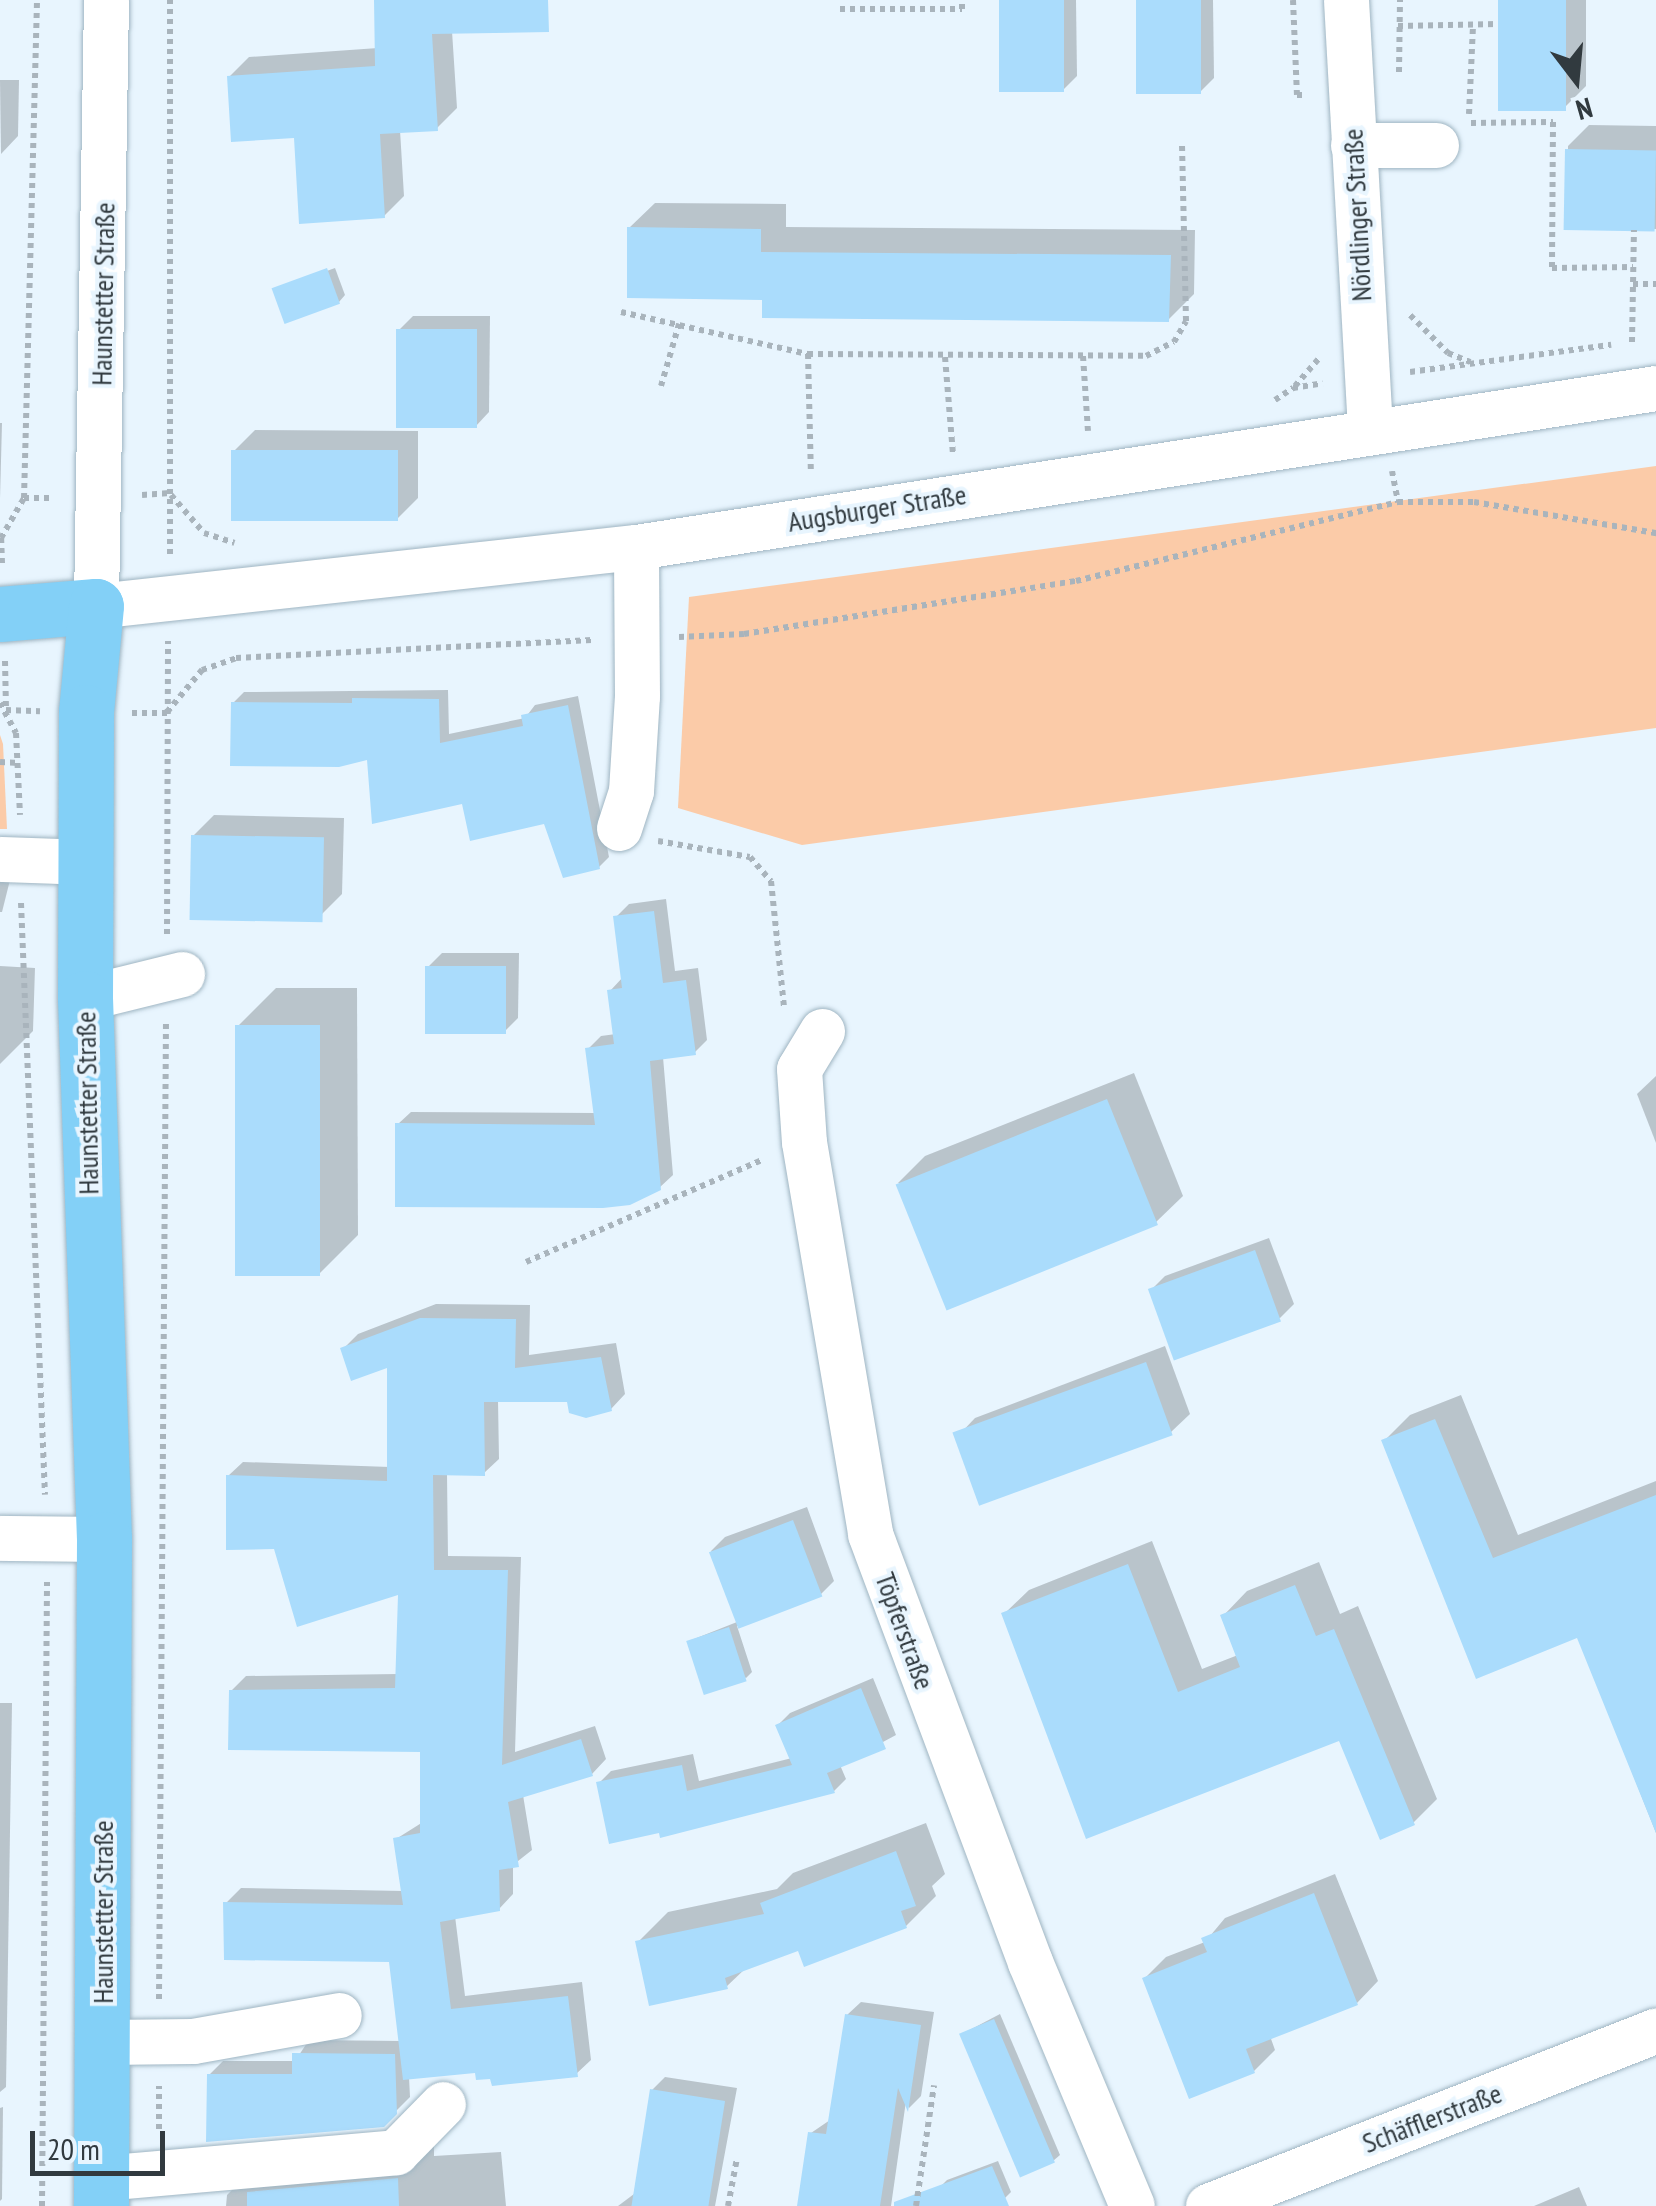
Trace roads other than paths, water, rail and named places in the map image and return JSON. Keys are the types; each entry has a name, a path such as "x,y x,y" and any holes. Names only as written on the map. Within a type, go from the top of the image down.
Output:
{"main road":[{"path":"0,614 96,606"},
{"name":"Haunstetter Straße","path":"96,606 86,712 85,998 104,1540 101,2192"}],"street":[{"name":"Haunstetter Straße","path":"96,606 106,0"},
{"name":"Nördlinger Straße","path":"1346,0 1370,430"},
{"path":"1353,145 1436,144"},
{"name":"Augsburger Straße","path":"96,606 636,547 1656,388"},
{"path":"619,828 631,791 636,547"},
{"path":"10,859 88,862"},
{"path":"85,998 175,977"},
{"name":"Töpferstraße","path":"822,1031 799,1069 804,1142 870,1534 1030,1962 1132,2206"},
{"path":"0,1538 104,1540"},
{"path":"102,2042 160,2042 339,2015"},
{"name":"Schäfflerstraße","path":"1208,2206 1656,2030"},
{"path":"101,2192 159,2176 396,2152 443,2104"}]}
